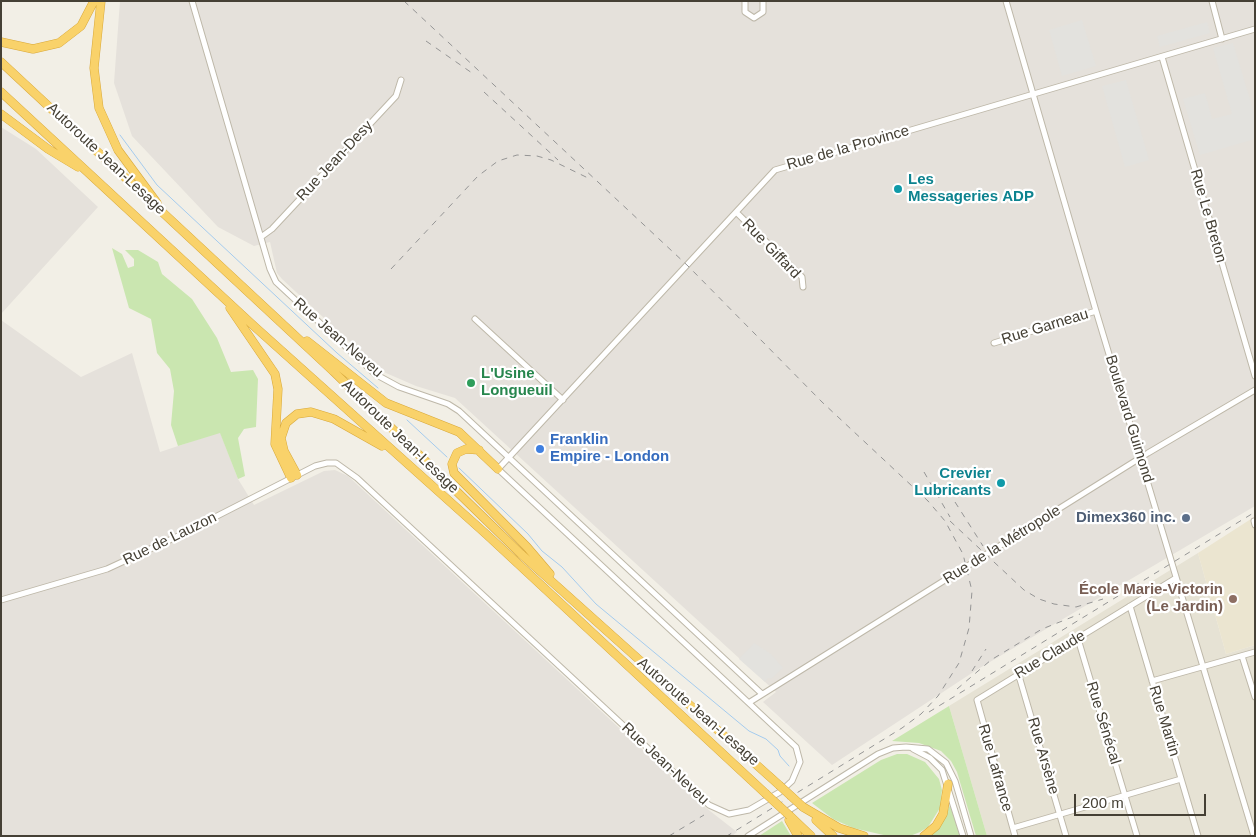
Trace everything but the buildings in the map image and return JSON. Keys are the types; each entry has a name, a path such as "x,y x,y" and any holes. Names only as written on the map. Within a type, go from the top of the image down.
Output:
{"highway":[{"path":"1,42 32,49 60,43 74,34 84,23 94,1"},
{"path":"101,1 94,68 101,113 118,150 144,182 164,214"},
{"name":"Autoroute Jean-Lesage","path":"1,62 284,325 489,524 804,807"},
{"name":"Autoroute Jean-Lesage","path":"1,92 810,836"},
{"path":"1,114 48,149 93,176"},
{"path":"221,296 275,374 278,390 275,444 294,477"},
{"path":"284,325 381,399 409,414 454,429 498,469"},
{"path":"294,477 284,451 281,436 288,421 303,412 316,413 339,421 402,459"},
{"path":"479,450 466,449 457,453 452,464 454,473 528,547 564,591"},
{"path":"924,836 933,829 941,818 946,806 948,784"},
{"path":"804,807 833,836"},
{"path":"804,807 839,828 864,836"},
{"path":"787,815 798,836"}],"street":[{"name":"Rue Jean-Neveu","path":"192,1 270,269 278,284 370,370 395,385 452,406 762,694"},
{"path":"745,1 745,12 754,18 763,13 763,1"},
{"name":"Boulevard Guimond","path":"1006,1 1096,311 1254,836"},
{"path":"1212,1 1222,39"},
{"name":"Rue de la Province","path":"498,469 775,170 1255,29"},
{"name":"Rue Le Breton","path":"1162,57 1255,376"},
{"name":"Rue Jean-Desy","path":"261,237 272,229 396,96 401,80"},
{"name":"Rue Giffard","path":"736,212 802,277 803,287"},
{"name":"Rue Garneau","path":"994,343 1096,311"},
{"path":"475,319 563,400"},
{"name":"Rue de la Métropole","path":"750,702 1141,458 1255,390"},
{"name":"Rue Jean-Neveu","path":"332,462 341,465 357,478 706,803 724,813 738,814 757,806 788,786 799,767 800,756 796,747 750,702 498,469"},
{"name":"Rue de Lauzon","path":"1,600 107,569 176,537 320,464 332,462"},
{"name":"Rue Claude","path":"976,701 998,685 1019,676 1176,578"},
{"name":"Rue Martin","path":"1130,606 1198,836"},
{"name":"Rue Sénécal","path":"1078,639 1137,836"},
{"path":"1152,681 1255,652"},
{"path":"1242,656 1255,697"},
{"name":"Rue Arsène","path":"1019,676 1066,836"},
{"name":"Rue Lafrance","path":"976,701 1015,836"},
{"path":"910,747 935,762 948,784 963,836"},
{"path":"748,836 878,754 893,748 910,747 928,749 941,758 948,766 955,781 971,836"},
{"path":"1013,828 1060,816 1181,779"}],"shaded area":[{"path":"120,1 1255,1 1255,506 978,669 832,765 763,702 776,692 455,398 416,386 386,373 367,358 282,279 277,273 270,242 254,246 218,227 132,136 114,83"},
{"path":"1082,20 1096,66 1062,76 1049,30"},
{"path":"1207,22 1210,33 1160,47 1157,36"},
{"path":"1233,43 1255,116 1255,139 1200,155 1183,99 1205,93 1212,119 1232,114 1213,48"},
{"path":"1126,80 1149,160 1125,167 1102,86"},
{"path":"1,127 36,149 98,207 1,314"},
{"path":"1,320 81,377 132,353 160,452 220,432 238,479 254,505 324,471 335,470 348,476 701,804 737,832 732,836 1,836"},
{"name":"École Marie-Victorin (Le Jardin)","path":"1251,519 1255,530 1255,645 1226,654 1198,553"},
{"path":"1198,553 1226,654 1255,645 1255,836 987,836 949,706"},
{"path":"754,643 771,654 783,668 765,682 739,659"}],"green space":[{"path":"112,248 122,254 128,268 134,266 134,259 125,250 138,250 158,262 162,274 192,299 217,338 231,372 253,370 258,379 256,427 244,429 238,438 245,476 238,479 220,433 178,446 171,425 174,391 170,369 157,353 151,319 129,308"},
{"path":"949,706 987,836 976,836 957,772 951,761 941,751 919,743 892,741"},
{"path":"897,754 907,754 925,762 939,779 942,790 940,808 928,827 920,832 910,836 888,836 853,828 833,819 812,803 881,760"},
{"path":"950,805 960,836 929,836 946,815"},
{"path":"782,821 791,836 759,836"}],"waterway":[{"path":"120,135 157,185 337,353 378,388"},
{"path":"407,420 447,457"},
{"path":"459,468 528,534 542,551 562,567 596,604 749,731 766,739 778,750 780,756 789,766"}],"railway":[{"path":"404,1 688,266 822,402 928,501 945,521 963,554 972,591 969,628 959,663 938,696 921,714 902,728 727,836"},
{"path":"426,41 472,73"},
{"path":"484,92 558,160"},
{"path":"391,269 478,176 498,161 517,155 537,156 551,160 588,178"},
{"path":"924,472 950,517"},
{"path":"955,502 983,546"},
{"path":"929,712 1255,512"},
{"path":"950,521 1024,590 1039,599 1054,604 1076,607 1103,599"},
{"path":"957,689 991,660 1042,629 1080,614"},
{"path":"972,671 986,649"},
{"path":"669,836 704,815"}],"place":[{"name":"Les Messageries ADP","path":"898,189"},
{"name":"L'Usine Longueuil","path":"471,383"},
{"name":"Franklin Empire - London","path":"540,449"},
{"name":"Crevier Lubricants","path":"1001,483"},
{"name":"Dimex360 inc.","path":"1186,518"},
{"name":"École Marie-Victorin (Le Jardin)","path":"1233,599"}]}
